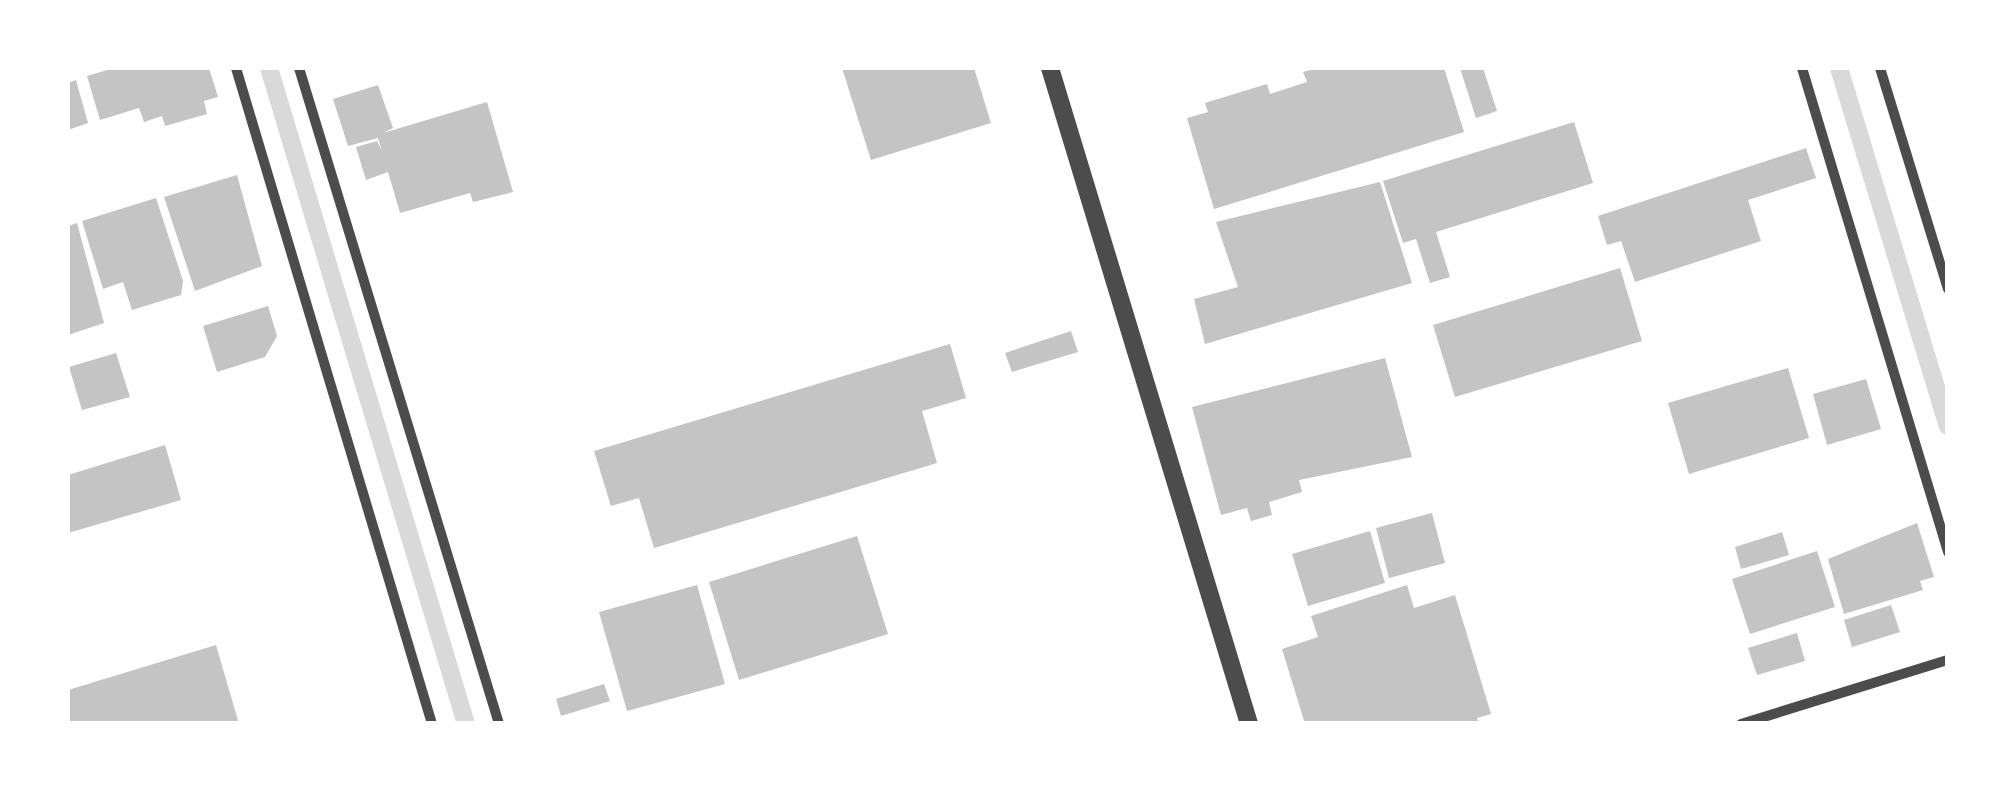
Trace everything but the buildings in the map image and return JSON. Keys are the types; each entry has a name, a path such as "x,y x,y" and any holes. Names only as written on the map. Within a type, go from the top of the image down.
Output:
{"street":[{"path":"236,68 432,724"},
{"path":"299,68 499,724"},
{"path":"1050,68 1249,724"},
{"path":"1802,68 1948,552"},
{"path":"1880,68 1948,289"},
{"path":"1741,724 1948,660"}],"waterway":[{"path":"269,68 466,724"},
{"path":"1839,68 1948,426"}]}
